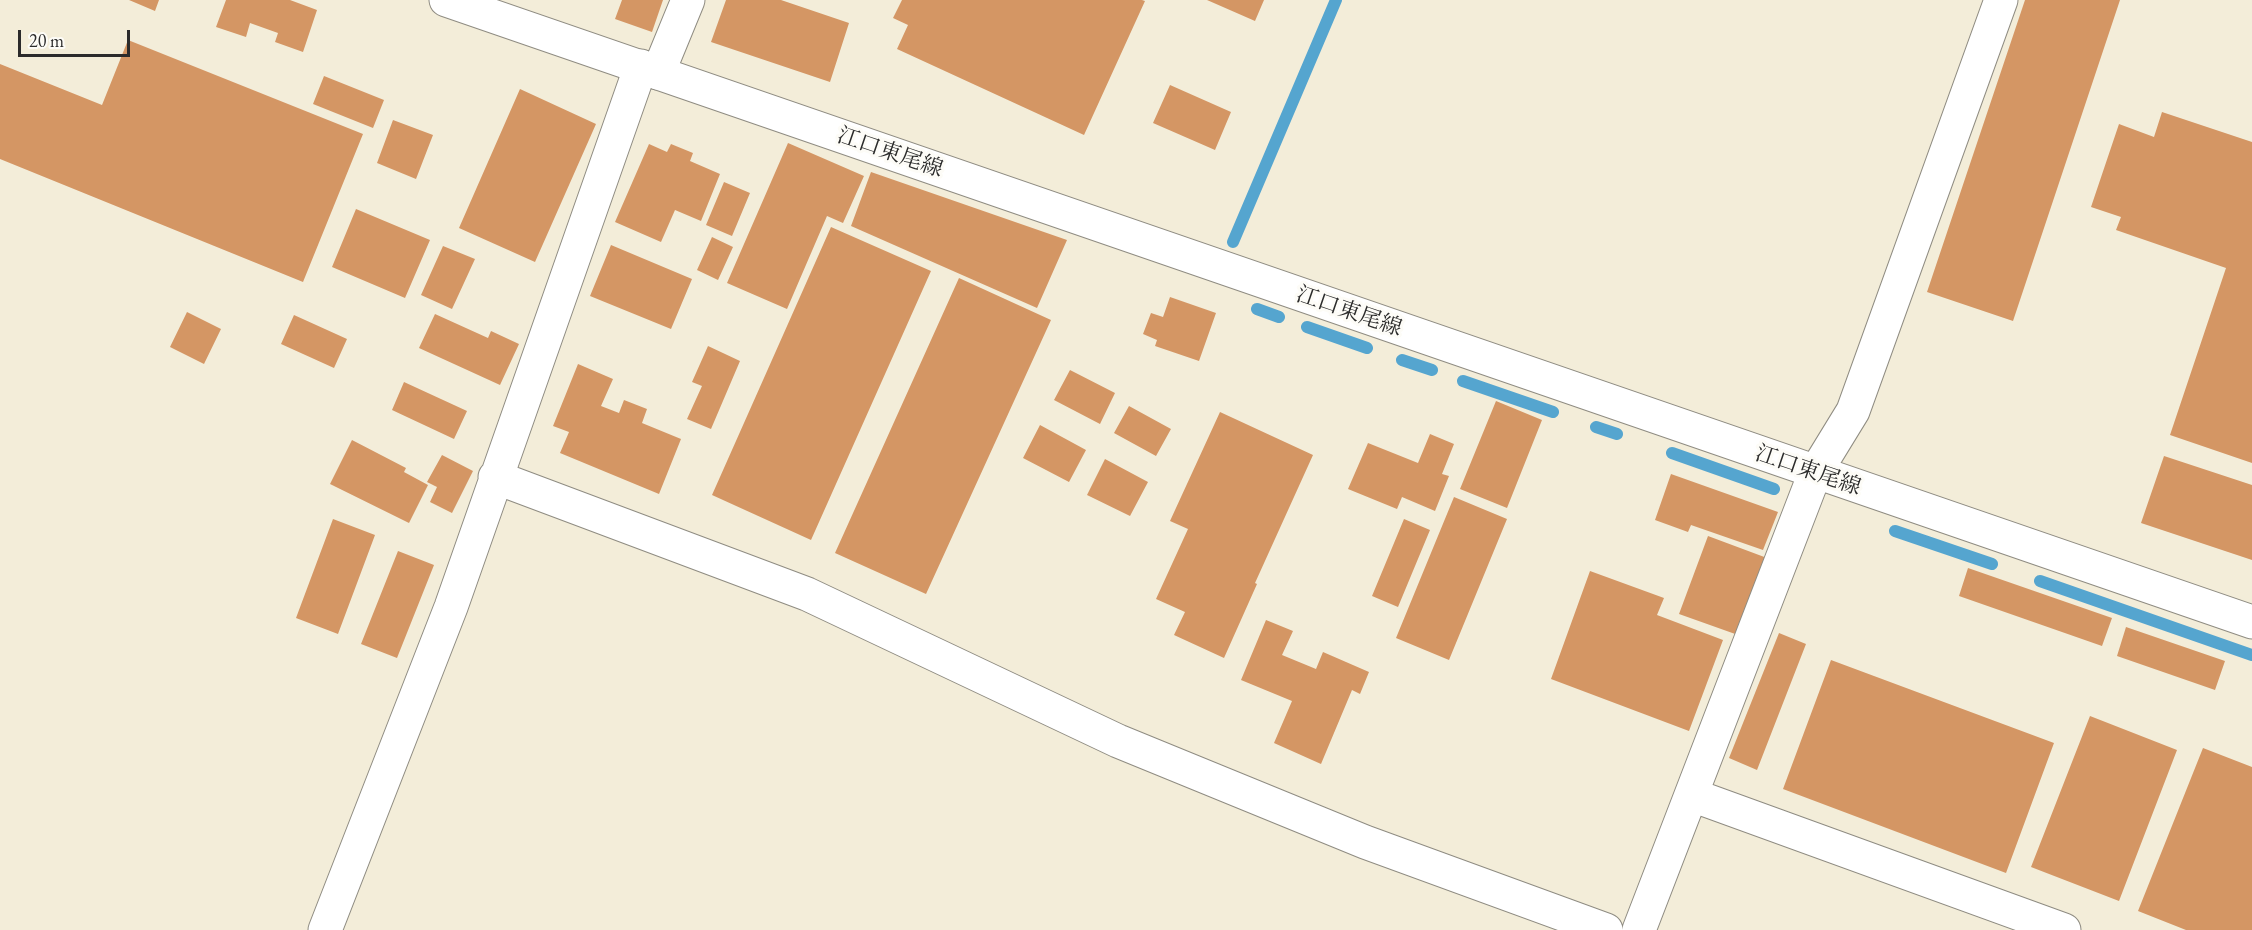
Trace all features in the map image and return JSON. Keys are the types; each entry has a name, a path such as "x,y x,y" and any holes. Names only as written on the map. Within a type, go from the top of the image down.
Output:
{"street":[{"name":"江口東尾線","path":"446,0 2252,622"},
{"path":"326,930 451,607 495,477 649,69 688,0"},
{"path":"1639,930 1815,473 1853,411 2001,0"},
{"path":"495,477 807,594 1118,741 1365,842 1606,930"},
{"path":"1692,795 2064,930"}],"building":[{"path":"129,0 159,0 155,11"},
{"path":"226,0 290,0 317,10 303,52 275,42 278,33 250,23 246,37 216,27"},
{"path":"622,0 663,0 652,32 615,19"},
{"path":"726,0 781,0 849,23 830,82 711,42"},
{"path":"902,0 1145,1 1084,135 897,49 908,25 893,18"},
{"path":"1207,0 1264,0 1255,21"},
{"path":"2025,0 2120,0 2013,321 1927,292"},
{"path":"128,40 363,134 303,282 0,159 0,64 102,105"},
{"path":"324,76 384,100 373,128 313,104"},
{"path":"1170,85 1231,112 1215,150 1153,123"},
{"path":"520,89 596,124 535,262 459,228"},
{"path":"2162,112 2252,142 2252,463 2170,435 2226,268 2116,230 2121,217 2091,207 2119,124 2154,137"},
{"path":"393,120 433,135 416,179 377,163"},
{"path":"788,143 864,176 843,223 827,216 787,309 727,283"},
{"path":"649,144 667,152 671,144 693,153 690,161 720,174 701,221 675,210 661,242 615,222"},
{"path":"871,172 1067,240 1037,308 851,226"},
{"path":"724,182 750,193 732,236 706,225"},
{"path":"356,209 430,240 405,298 332,267"},
{"path":"831,227 931,271 811,540 712,495"},
{"path":"712,237 733,247 718,280 697,270"},
{"path":"611,245 692,279 671,329 590,296"},
{"path":"443,246 475,259 452,309 421,295"},
{"path":"959,278 1051,320 926,594 835,553"},
{"path":"1170,297 1216,313 1199,361 1155,346 1157,340 1143,334 1151,313 1163,317"},
{"path":"187,312 221,329 204,364 170,347"},
{"path":"435,314 488,338 491,331 519,344 500,385 419,348"},
{"path":"294,315 347,339 334,368 281,344"},
{"path":"708,346 740,361 711,429 687,419 702,386 692,382"},
{"path":"578,364 613,379 601,406 619,413 624,400 647,409 642,423 681,439 659,494 560,453 569,432 553,426"},
{"path":"1070,370 1115,393 1100,424 1054,400"},
{"path":"404,382 467,411 454,439 392,410"},
{"path":"1496,401 1542,420 1507,508 1460,489"},
{"path":"1129,406 1171,429 1156,456 1114,433"},
{"path":"1220,412 1313,455 1224,658 1174,635 1185,612 1156,599 1188,529 1170,521"},
{"path":"1040,425 1086,450 1069,482 1023,458"},
{"path":"1430,434 1454,444 1442,474 1449,476 1435,511 1402,497 1397,509 1348,489 1368,443 1418,463"},
{"path":"352,440 406,468 404,472 428,485 409,523 330,484"},
{"path":"442,455 473,471 452,513 430,502 437,487 427,482"},
{"path":"2164,456 2252,485 2252,560 2141,523"},
{"path":"1105,459 1148,482 1130,516 1087,495"},
{"path":"1671,474 1778,512 1763,550 1691,525 1688,532 1655,520"},
{"path":"1454,497 1507,519 1449,660 1396,638"},
{"path":"333,519 375,535 338,634 296,618"},
{"path":"1404,519 1430,530 1398,607 1372,596"},
{"path":"1708,536 1767,558 1738,635 1679,614"},
{"path":"398,551 434,565 397,658 361,644"},
{"path":"1968,568 2112,618 2102,646 1959,596"},
{"path":"1590,571 1664,598 1657,615 1723,640 1689,731 1551,679"},
{"path":"1266,620 1293,631 1282,655 1316,669 1323,652 1369,672 1360,694 1352,690 1321,764 1274,743 1292,701 1241,680"},
{"path":"2126,627 2225,661 2215,690 2117,656"},
{"path":"1779,633 1806,644 1757,770 1729,758"},
{"path":"1831,660 2054,743 2006,873 1783,789"},
{"path":"2090,716 2177,750 2119,901 2031,867"},
{"path":"2203,748 2252,767 2252,930 2186,930 2138,911"}],"waterway":[{"path":"1233,242 1336,0"},
{"path":"1257,309 1279,317"},
{"path":"1307,327 1367,348"},
{"path":"1402,360 1432,370"},
{"path":"1463,381 1553,412"},
{"path":"1596,427 1617,434"},
{"path":"1672,453 1774,489"},
{"path":"1895,531 1992,564"},
{"path":"2040,581 2252,655"}]}
